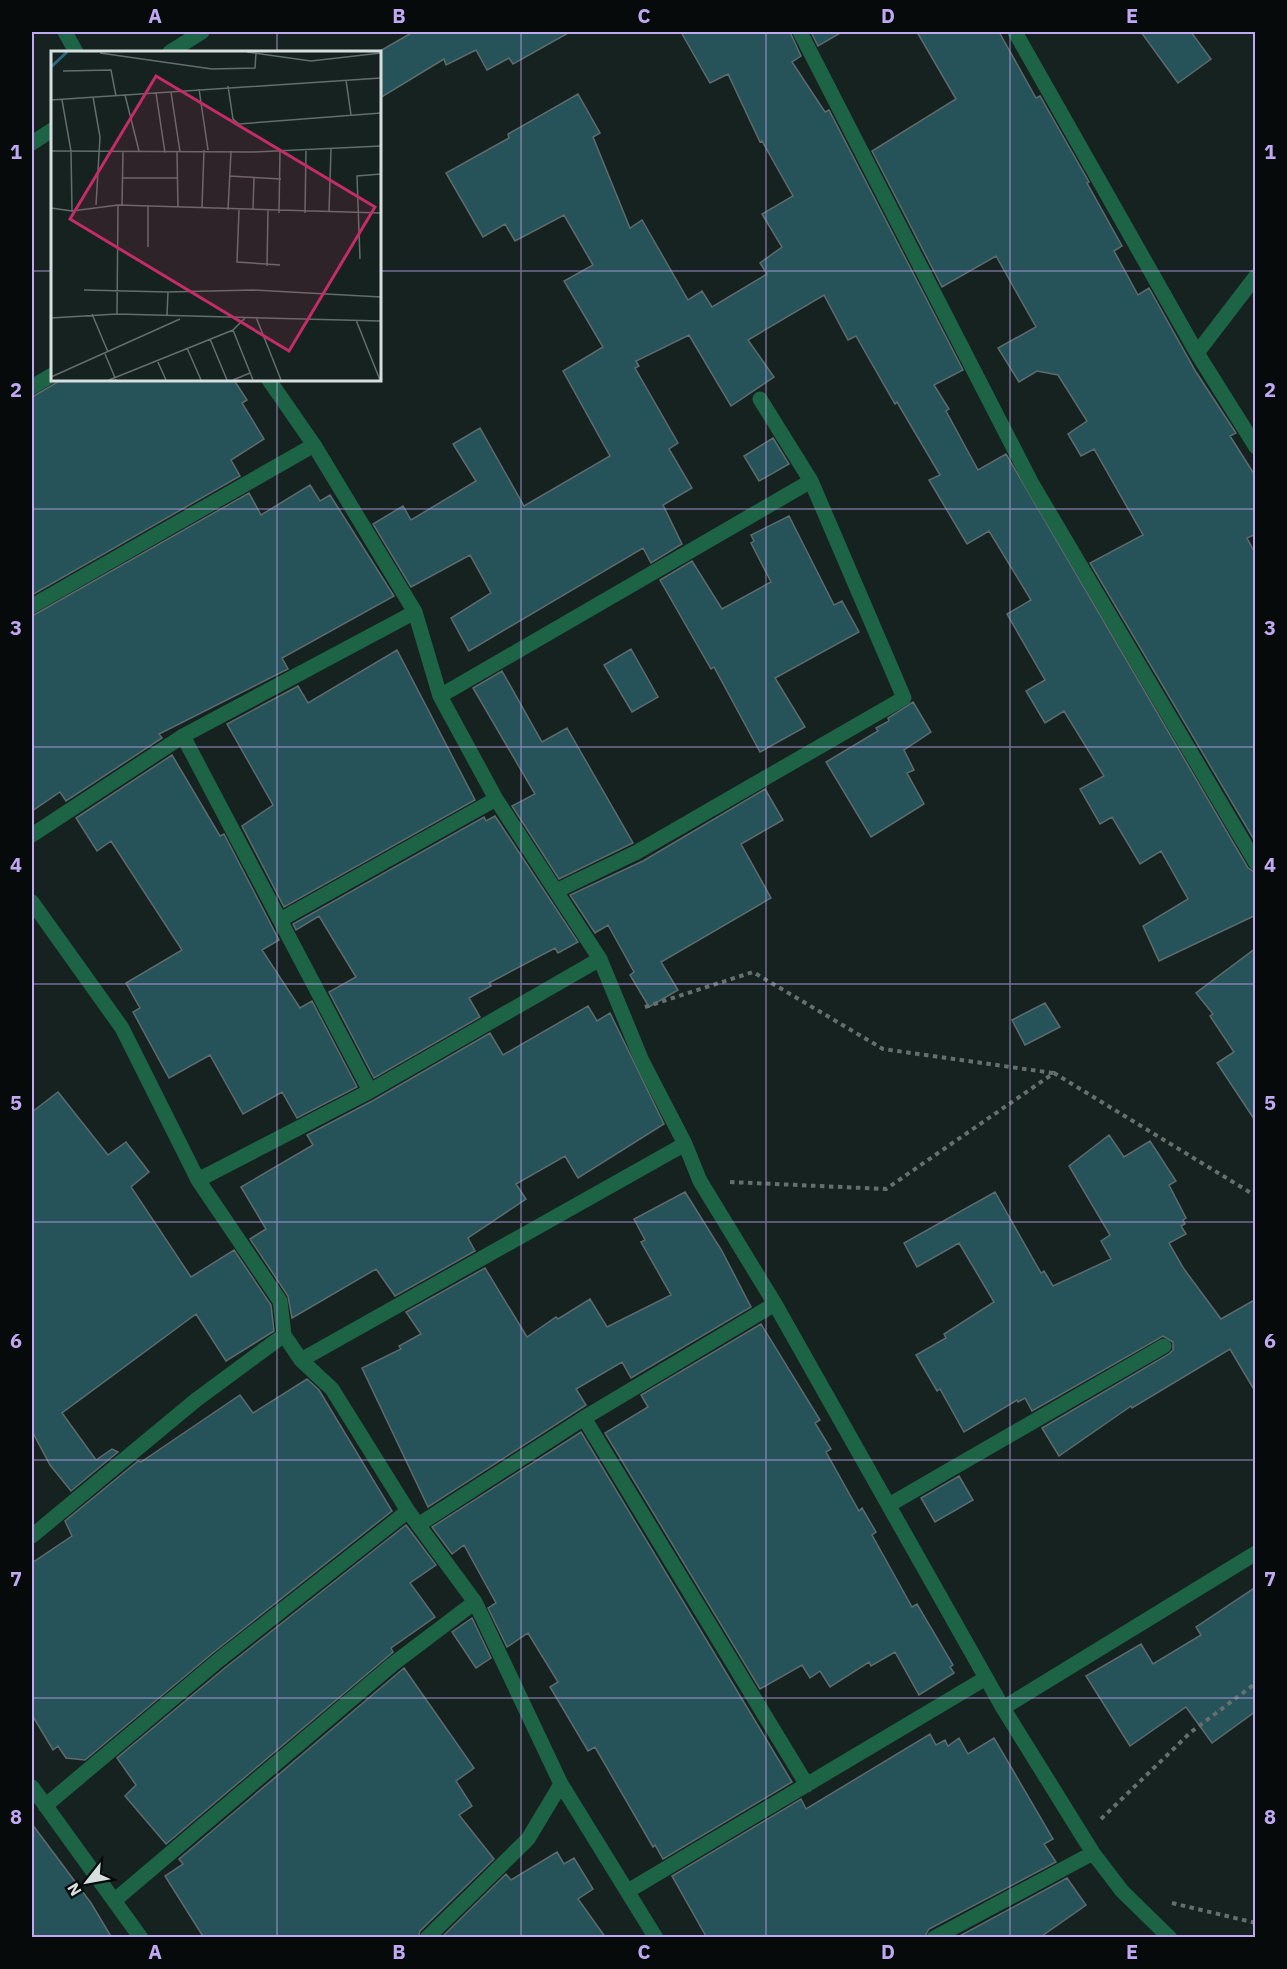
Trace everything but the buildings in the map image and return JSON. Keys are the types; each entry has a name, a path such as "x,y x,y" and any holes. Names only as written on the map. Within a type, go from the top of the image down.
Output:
{"street":[{"path":"65,32 75,51"},
{"path":"172,51 202,32"},
{"path":"800,32 1031,482 1256,863"},
{"path":"1015,32 1197,353 1248,425 1256,447"},
{"path":"32,143 51,131"},
{"path":"1197,353 1256,276"},
{"path":"32,387 51,376"},
{"path":"270,381 314,445 415,612 440,696 496,799 600,958 642,1061 685,1144 700,1181 775,1304 1003,1708 1093,1853 1122,1892 1170,1938"},
{"path":"556,891 637,852 904,698 811,481 760,399"},
{"path":"32,606 314,445"},
{"path":"440,696 811,481"},
{"path":"32,835 183,736 415,612"},
{"path":"183,736 370,1091"},
{"path":"280,920 496,799"},
{"path":"32,902 122,1028 198,1180 280,1301 284,1335 301,1360 332,1389 408,1511 475,1602 561,1784 656,1938"},
{"path":"198,1180 370,1091 600,958"},
{"path":"301,1360 685,1144"},
{"path":"418,1525 584,1418 775,1304"},
{"path":"32,1536 189,1405 284,1335"},
{"path":"889,1505 1164,1346"},
{"path":"584,1418 807,1785"},
{"path":"45,1806 220,1659 408,1511"},
{"path":"1003,1708 1256,1553"},
{"path":"115,1900 393,1664 475,1602"},
{"path":"628,1891 986,1678"},
{"path":"427,1938 528,1839 561,1784"},
{"path":"32,1787 141,1938"},
{"path":"934,1938 1093,1853"}],"path":[{"path":"639,1009 753,972 883,1049 1054,1073 1256,1196"},
{"path":"700,1181 886,1189 1054,1073"},
{"path":"1082,1836 1191,1732 1256,1683"},
{"path":"1167,1902 1256,1923"}]}
